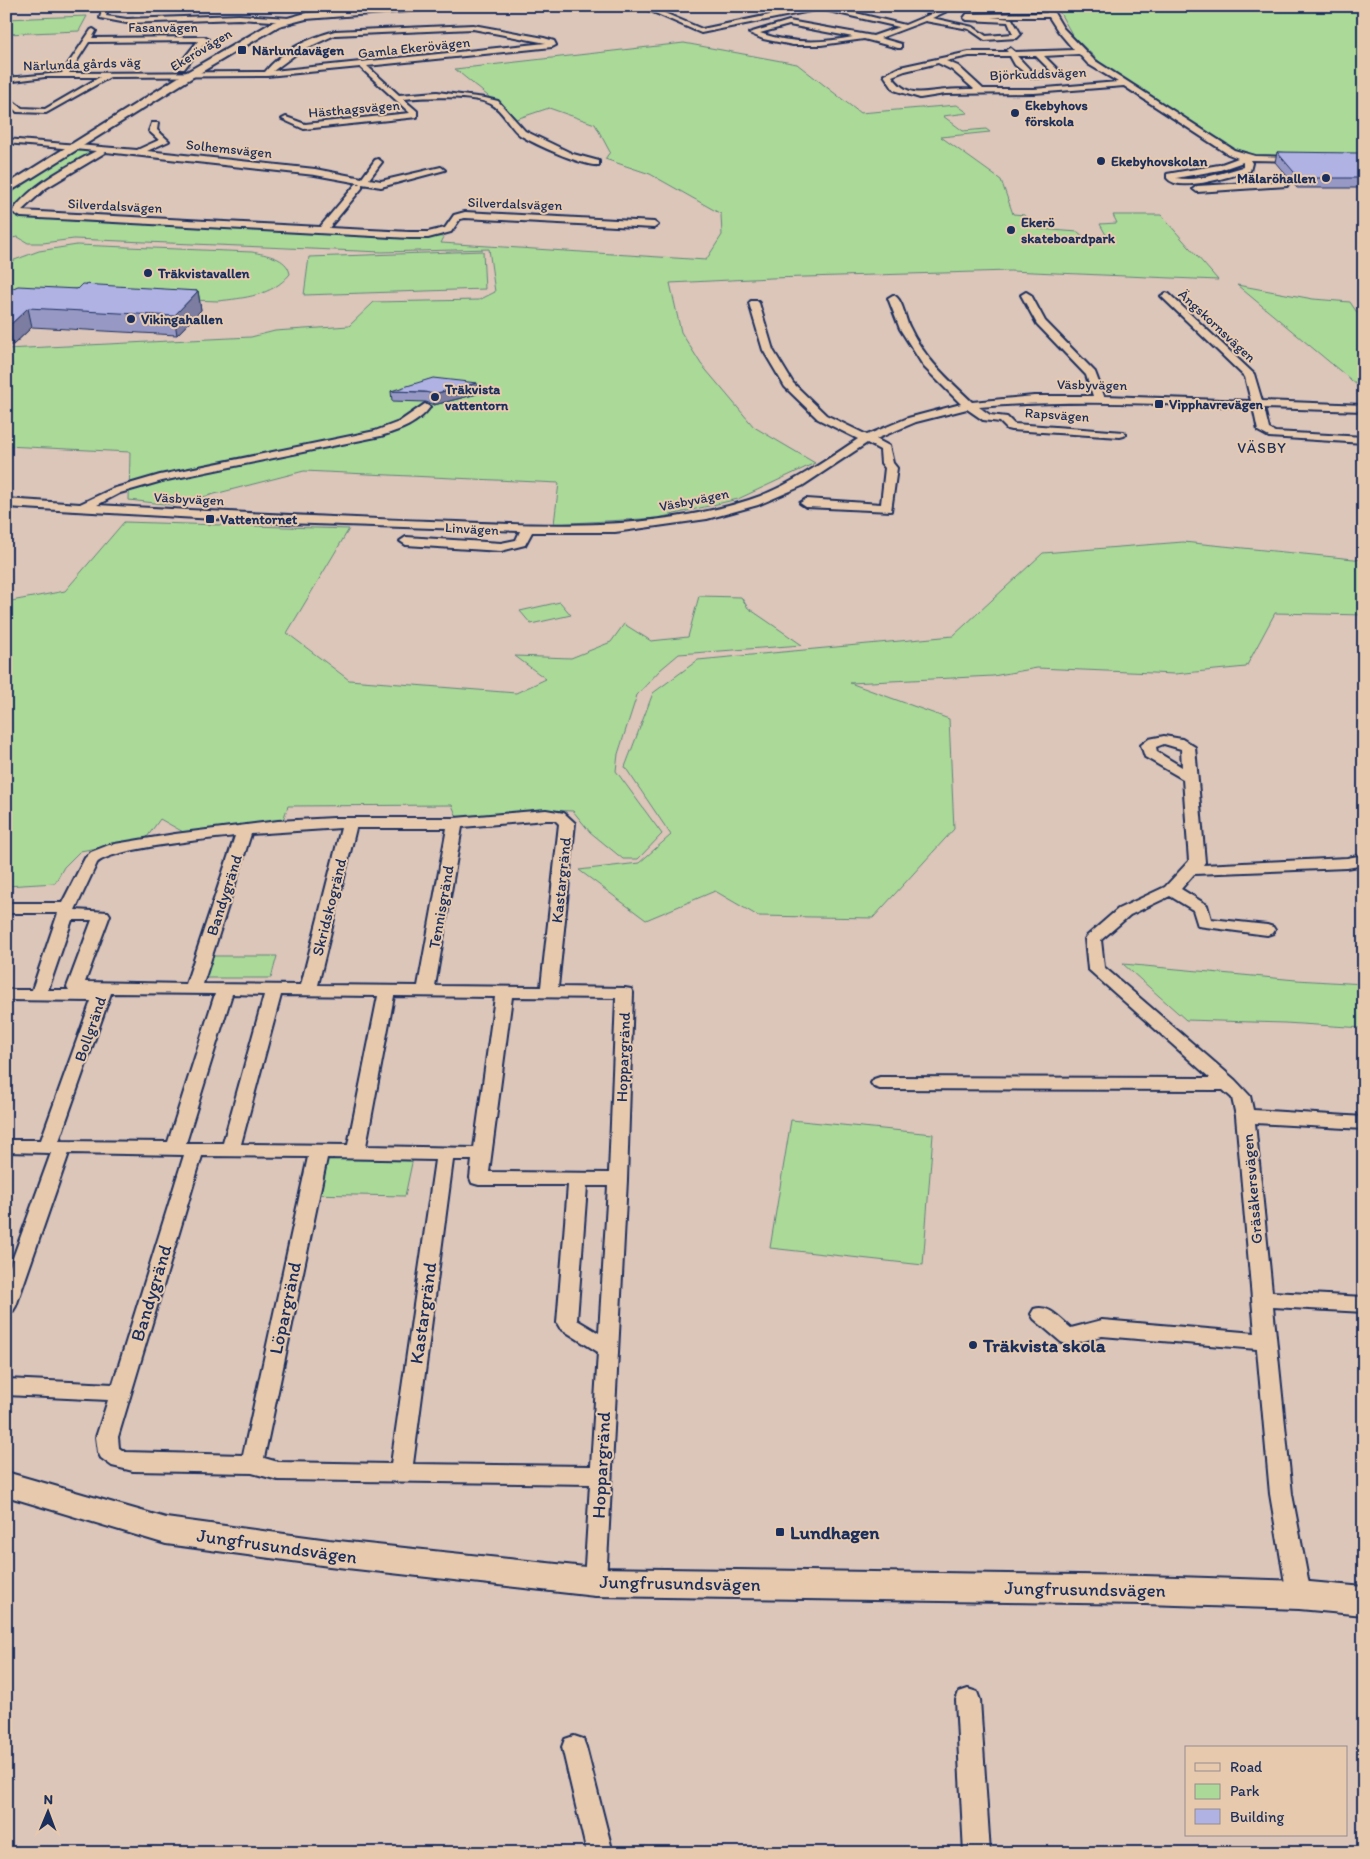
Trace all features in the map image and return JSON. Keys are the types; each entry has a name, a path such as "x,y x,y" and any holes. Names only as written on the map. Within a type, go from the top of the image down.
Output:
{"main road":[{"name":"Ekerövägen","path":"6,190 262,30 289,20 336,13 436,6"},
{"name":"Jungfrusundsvägen","path":"6,1484 166,1530 329,1553 595,1582 1135,1590 1299,1595 1364,1601"}],"street":[{"path":"106,6 102,16 126,21 239,17 289,20"},
{"path":"642,6 701,31 822,7 906,27"},
{"path":"909,6 928,10"},
{"name":"Björkuddsvägen","path":"1047,6 1057,26 1091,62 1231,152 1244,157 1305,159"},
{"path":"873,38 906,27 943,11"},
{"path":"953,24 967,18 969,15 1050,15"},
{"path":"925,19 971,28 985,38 1017,36 1010,20 967,18"},
{"path":"862,37 831,43 808,44 791,43 752,33 789,23 873,38 898,46"},
{"name":"Gamla Ekerövägen","path":"189,75 267,74 552,45 544,40 473,26 335,33 317,38 275,65 267,74"},
{"path":"64,75 94,29"},
{"name":"Fasanvägen","path":"87,40 204,39 180,67"},
{"name":"Björkuddsvägen","path":"920,96 897,88 883,72 969,54 1038,54 1077,49"},
{"name":"Björkuddsvägen","path":"1038,54 1059,76 1032,76 1008,50 1077,49"},
{"name":"Björkuddsvägen","path":"939,61 955,68 980,90"},
{"name":"Hästhagsvägen","path":"286,119 304,127 414,115 399,97 362,65"},
{"path":"6,98 20,110 46,111 109,74"},
{"name":"Närlunda gårds väg","path":"6,80 44,75 189,75"},
{"name":"Björkuddsvägen","path":"911,99 945,92 980,90 1034,91 1126,84"},
{"path":"399,97 443,94 495,103 522,133 570,156 596,164"},
{"path":"135,153 166,141 154,131 155,125"},
{"name":"Solhemsvägen","path":"6,141 105,149 315,172 361,184 381,184 441,170"},
{"name":"Silverdalsvägen","path":"105,149 66,171 43,187 16,212 21,214 428,235 448,230 457,217 474,215 654,226"},
{"name":"Björkuddsvägen","path":"1244,157 1226,165 1170,176 1173,180 1177,181 1177,185 1194,189 1284,184"},
{"path":"323,230 378,162"},
{"path":"1026,295 1041,322 1091,374 1100,399"},
{"name":"Ängskornsvägen","path":"1166,296 1250,376 1264,431 1273,435 1364,440"},
{"path":"893,298 905,329 928,365 969,405"},
{"path":"754,303 768,350 789,385 822,417 885,448 887,462 892,468 887,508 806,503"},
{"name":"Väsbyvägen","path":"6,503 284,519 528,528 615,528 703,516 754,502 798,484 866,439 912,420 969,405 1034,399 1100,399 1364,408"},
{"name":"Rapsvägen","path":"969,405 988,418 1003,419 1011,427 1120,434"},
{"path":"80,508 116,491 160,478 378,434 402,426 418,416 425,407"},
{"name":"Linvägen","path":"406,541 501,547 521,542 528,528"},
{"name":"Gräsåkersvägen","path":"1189,777 1197,862 1171,890 1124,912 1093,939 1096,969 1241,1096 1246,1116 1281,1494 1299,1595"},
{"name":"Kastargränd","path":"245,830 278,826 350,823 454,823 546,814 559,816 567,823 549,992"},
{"name":"Skridskogränd","path":"308,990 350,823"},
{"name":"Tennisgränd","path":"426,991 454,823"},
{"path":"38,996 67,911 90,861 96,855 109,850 245,830"},
{"name":"Bandygränd","path":"193,989 245,830"},
{"path":"1189,870 1347,863 1364,860"},
{"path":"1171,890 1201,908 1204,923 1267,930"},
{"name":"Bollgränd","path":"6,908 102,915 75,988 103,992 6,1306"},
{"path":"6,996 193,989 549,992"},
{"name":"Bandygränd","path":"225,990 121,1393 107,1437 109,1452 120,1460 133,1462 252,1464"},
{"path":"230,1150 274,990"},
{"path":"356,1152 387,991"},
{"path":"504,992 479,1178 618,1180"},
{"name":"Hoppargränd","path":"549,992 625,993 618,1180 595,1582"},
{"path":"880,1083 1229,1084"},
{"path":"1246,1116 1364,1123"},
{"path":"6,1146 481,1154"},
{"name":"Löpargränd","path":"252,1464 319,1151"},
{"name":"Kastargränd","path":"401,1472 445,1154"},
{"path":"578,1180 567,1323 608,1348"},
{"path":"1262,1298 1364,1305"},
{"path":"1041,1314 1068,1337 1102,1328 1266,1342"},
{"path":"6,1387 121,1393"},
{"path":"252,1464 278,1471 600,1475"},
{"path":"968,1700 977,1853"},
{"path":"574,1747 600,1853"}],"green space":[{"path":"1056,6 1364,6 1364,158 1261,158 1236,152 1109,71 1073,36"},
{"path":"87,16 79,31 6,34 6,19"},
{"path":"684,43 797,64 860,113 957,105 968,113 943,116 963,131 986,129 990,132 941,137 1001,180 1013,214 1024,215 1039,229 1078,232 1084,237 1106,235 1100,224 1117,223 1113,215 1161,215 1218,280 1010,271 670,283 681,332 701,364 754,427 815,463 738,499 658,518 554,524 559,483 304,471 172,505 129,500 130,452 6,446 6,349 251,337 275,331 349,326 374,302 479,300 495,292 489,249 382,252 74,239 28,243 18,237 6,239 6,190 74,147 105,149 66,171 16,212 139,221 444,237 441,243 706,260 722,235 721,214 650,174 605,159 610,152 595,124 549,108 516,119 455,69"},
{"path":"77,245 252,252 280,260 288,268 290,274 275,287 257,295 218,301 6,293 9,287 6,285 6,264 39,251"},
{"path":"483,251 485,289 304,295 309,257"},
{"path":"1237,285 1313,299 1350,302 1364,323 1364,385 1357,385"},
{"path":"124,522 349,529 287,633 349,680 516,693 546,679 515,656 571,658 611,642 624,624 651,641 688,637 699,596 741,597 748,608 802,645 679,654 660,670 637,695 618,754 616,771 662,834 638,859 623,859 590,832 573,811 546,810 457,817 452,805 288,806 283,820 185,833 160,819 145,840 80,851 64,867 55,883 6,886 6,841 12,822 6,817 6,602 65,591"},
{"path":"1183,542 1364,560 1364,615 1275,613 1246,667 1175,674 1037,668 993,676 850,683 949,719 954,829 873,918 758,916 715,891 646,920 579,870 639,863 671,835 625,767 653,693 698,660 953,636 1043,553"},
{"path":"560,602 571,615 531,624 520,611"},
{"path":"212,956 277,956 271,978 205,978"},
{"path":"1123,964 1296,980 1364,984 1364,1028 1186,1020"},
{"path":"791,1120 933,1134 923,1265 770,1248"},
{"path":"317,1155 413,1158 405,1196 307,1194"}],"building":[{"path":"1277,152 1359,153 1364,157 1364,178 1299,178"},
{"path":"82,284 198,291 174,316 28,308 9,326 6,326 6,291 18,286 77,289"},
{"path":"433,378 477,383 433,394 391,391"}],"place":[{"name":"Närlundavägen","path":"242,50"},
{"name":"Ekebyhovs förskola","path":"1015,113"},
{"name":"Ekebyhovskolan","path":"1101,161"},
{"name":"Mälaröhallen","path":"1326,178"},
{"name":"Ekerö skateboardpark","path":"1011,230"},
{"name":"Träkvistavallen","path":"148,273"},
{"name":"Vikingahallen","path":"131,319"},
{"name":"Träkvista vattentorn","path":"435,397"},
{"name":"Vipphavrevägen","path":"1159,404"},
{"name":"Vattentornet","path":"210,519"},
{"name":"Träkvista skola","path":"973,1345"},
{"name":"Lundhagen","path":"780,1532"}],"district":[{"name":"VÄSBY","path":"1262,448"}]}
